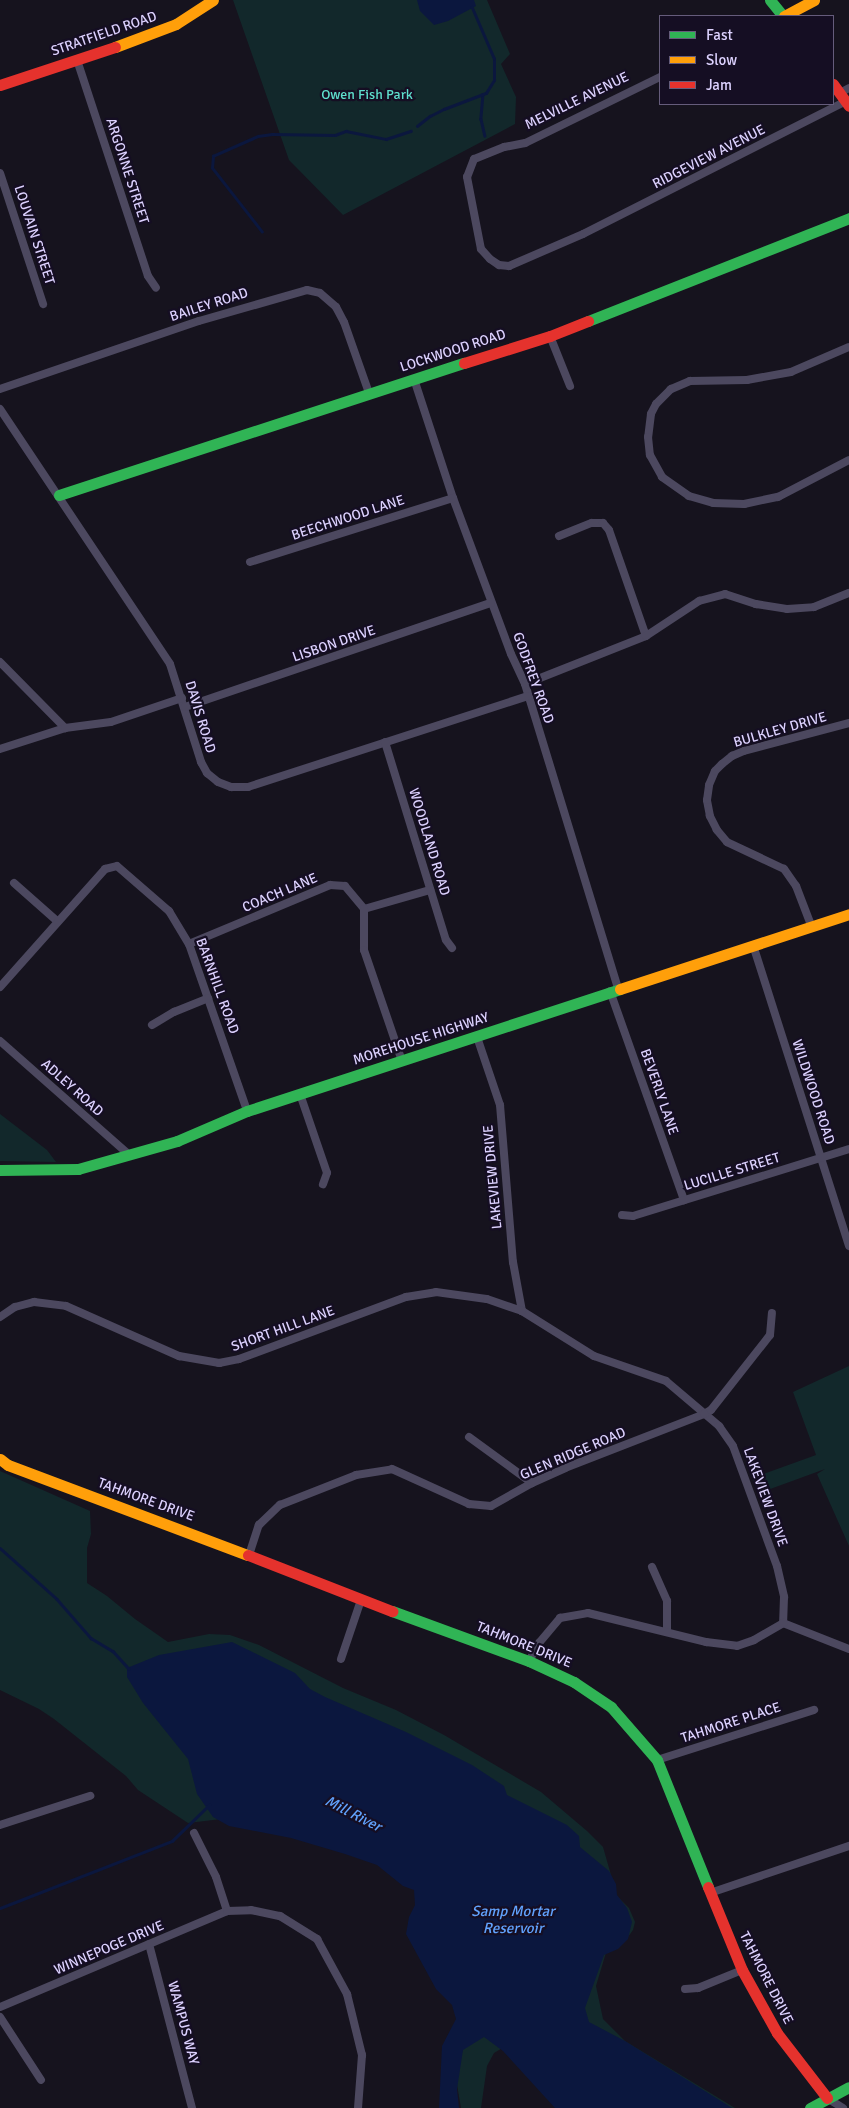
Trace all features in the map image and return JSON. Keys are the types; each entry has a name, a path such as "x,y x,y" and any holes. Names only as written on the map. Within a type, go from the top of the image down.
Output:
{"street":[{"name":"STRATFIELD ROAD","path":"0,85 148,36 176,24 213,0"},
{"path":"770,0 782,15"},
{"path":"785,15 814,0"},
{"name":"ARGONNE STREET","path":"77,60 148,276 156,288"},
{"name":"MELVILLE AVENUE","path":"583,234 509,266 499,265 481,249 467,176 469,167 474,159 483,154 525,143 659,77"},
{"name":"RIDGEVIEW AVENUE","path":"583,234 823,105"},
{"name":"LOUVAIN STREET","path":"0,173 44,304"},
{"name":"LOCKWOOD ROAD","path":"59,495 369,393 550,336 849,218"},
{"name":"BAILEY ROAD","path":"0,389 199,321 307,290 320,293 336,307 344,322 369,393"},
{"path":"550,336 570,386"},
{"path":"849,347 791,372 747,380 690,381 671,389 659,399 651,414 648,437 650,455 662,477 670,484 689,496 728,505 763,502 778,498 849,460"},
{"name":"GODFREY ROAD","path":"414,379 453,498 491,603 528,696 614,990"},
{"name":"DAVIS ROAD","path":"0,408 162,650 170,664 204,768 218,782 231,787 248,787 528,696"},
{"name":"BEECHWOOD LANE","path":"250,562 453,498"},
{"path":"559,536 592,523 603,523 610,530 646,636"},
{"path":"524,684 646,636 699,601 725,594 756,604 787,609 814,607 849,594"},
{"name":"LISBON DRIVE","path":"184,707 491,603"},
{"path":"0,662 65,728"},
{"path":"0,749 65,728 112,722 182,698"},
{"name":"BULKLEY DRIVE","path":"811,924 796,886 784,869 727,842 717,830 710,816 709,785 716,771 738,754 849,723"},
{"name":"WOODLAND ROAD","path":"385,742 446,940 452,948"},
{"name":"BARNHILL ROAD","path":"57,921 105,869 117,866 169,910 189,944 248,1111"},
{"path":"0,987 57,921 14,883"},
{"name":"COACH LANE","path":"189,944 330,885 345,886 364,909"},
{"path":"402,1061 364,950 364,909 430,890"},
{"name":"MOREHOUSE HIGHWAY","path":"0,1170 78,1169 177,1141 248,1111 478,1037 811,924 849,914"},
{"name":"WILDWOOD ROAD","path":"753,945 849,1246"},
{"name":"BEVERLY LANE","path":"614,990 684,1200"},
{"path":"152,1026 174,1012 208,998"},
{"name":"LAKEVIEW DRIVE","path":"478,1037 500,1105 513,1262 522,1311 539,1324 594,1356 666,1382 719,1426 733,1446 777,1566 784,1597 783,1622"},
{"name":"ADLEY ROAD","path":"0,1040 128,1154"},
{"path":"300,1094 326,1173 323,1184"},
{"name":"LUCILLE STREET","path":"622,1215 633,1216 849,1149"},
{"name":"SHORT HILL LANE","path":"0,1317 15,1307 34,1302 66,1306 180,1356 218,1363 239,1359 406,1297 436,1292 487,1299 522,1311"},
{"name":"GLEN RIDGE ROAD","path":"249,1555 259,1525 280,1506 363,1473 392,1469 406,1473 469,1504 491,1506 532,1483 704,1414 711,1410 770,1335 772,1313"},
{"path":"469,1437 532,1483"},
{"name":"TAHMORE DRIVE","path":"0,1459 8,1465 249,1555 361,1600 529,1661 574,1682 611,1707 657,1760 742,1970 777,2033 818,2089 828,2098"},
{"path":"652,1567 667,1601 667,1632"},
{"path":"341,1659 361,1600"},
{"path":"529,1661 539,1643 560,1618 588,1613 706,1642 737,1646 754,1640 783,1622 849,1648"},
{"name":"TAHMORE PLACE","path":"657,1760 814,1710"},
{"path":"0,1824 90,1796"},
{"path":"194,1833 216,1877 227,1911"},
{"path":"710,1893 849,1846"},
{"name":"WINNEPOGE DRIVE","path":"0,2007 227,1911 252,1910 280,1916 317,1940 347,1994 362,2055 358,2108"},
{"name":"WAMPUS WAY","path":"149,1944 192,2108"},
{"path":"685,1989 698,1988 742,1970"},
{"path":"0,2017 41,2080"},
{"path":"810,2108 849,2087"},
{"path":"828,2098 842,2108"}],"green space":[{"name":"Owen Fish Park","path":"233,0 487,0 510,54 501,64 516,97 515,124 343,215 289,160"},
{"path":"0,1114 47,1150 56,1162 0,1161"},
{"path":"849,1366 849,1546 817,1474 825,1469 759,1493 752,1478 816,1455 793,1392"},
{"name":"Samp Mortar Reservoir","path":"0,1471 90,1511 91,1534 87,1548 87,1583 168,1642 209,1634 230,1635 259,1645 343,1688 396,1710 444,1735 541,1792 587,1831 603,1847 617,1896 629,1908 635,1922 633,1930 628,1937 608,1946 596,1986 603,2019 625,2041 735,2108 577,2108 509,2044 494,2053 487,2066 481,2108 461,2108 456,2079 471,2015 428,1873 230,1818 188,1823 138,1790 126,1776 54,1719 39,1709 0,1690"}],"water":[{"path":"417,0 474,0 476,6 448,21 434,25 420,11"},
{"name":"Samp Mortar Reservoir","path":"232,1642 295,1673 310,1689 325,1697 406,1732 472,1765 504,1786 507,1795 567,1825 579,1836 580,1847 609,1871 616,1884 617,1895 627,1908 632,1922 628,1939 618,1949 604,1955 585,2008 589,2022 625,2041 732,2108 555,2108 503,2051 484,2037 463,2050 457,2089 459,2108 439,2108 442,2046 456,2019 452,2005 436,1989 406,1934 409,1917 415,1905 414,1890 403,1886 377,1865 291,1838 229,1826 213,1817 197,1794 188,1759 143,1703 127,1677 127,1668 159,1655"}],"waterway":[{"path":"417,126 430,116 444,109 486,93 494,80 494,59 472,8"},
{"path":"483,94 481,119 485,136"},
{"path":"262,232 212,168 213,156 258,136 272,134 335,135 346,131 386,139 411,131"},
{"name":"Mill River","path":"0,1548 57,1599 91,1638 113,1651 129,1669"},
{"path":"0,1908 172,1841 209,1805"}],"traffic: fast":[{"path":"770,0 782,15"},
{"path":"588,321 849,218"},
{"path":"59,495 464,363"},
{"path":"0,1170 78,1169 177,1141 247,1111 620,989"},
{"path":"392,1611 529,1661 574,1682 611,1707 657,1760 708,1887"},
{"path":"810,2108 849,2087"}],"traffic: slow":[{"path":"115,47 176,24 213,0"},
{"path":"786,15 814,0"},
{"path":"620,989 849,914"},
{"path":"0,1459 8,1465 248,1555"}],"traffic: jam":[{"path":"0,85 115,47"},
{"path":"834,85 849,106"},
{"path":"464,363 550,336 588,321"},
{"path":"248,1555 392,1611"},
{"path":"708,1887 742,1970 777,2033 827,2098"}]}
